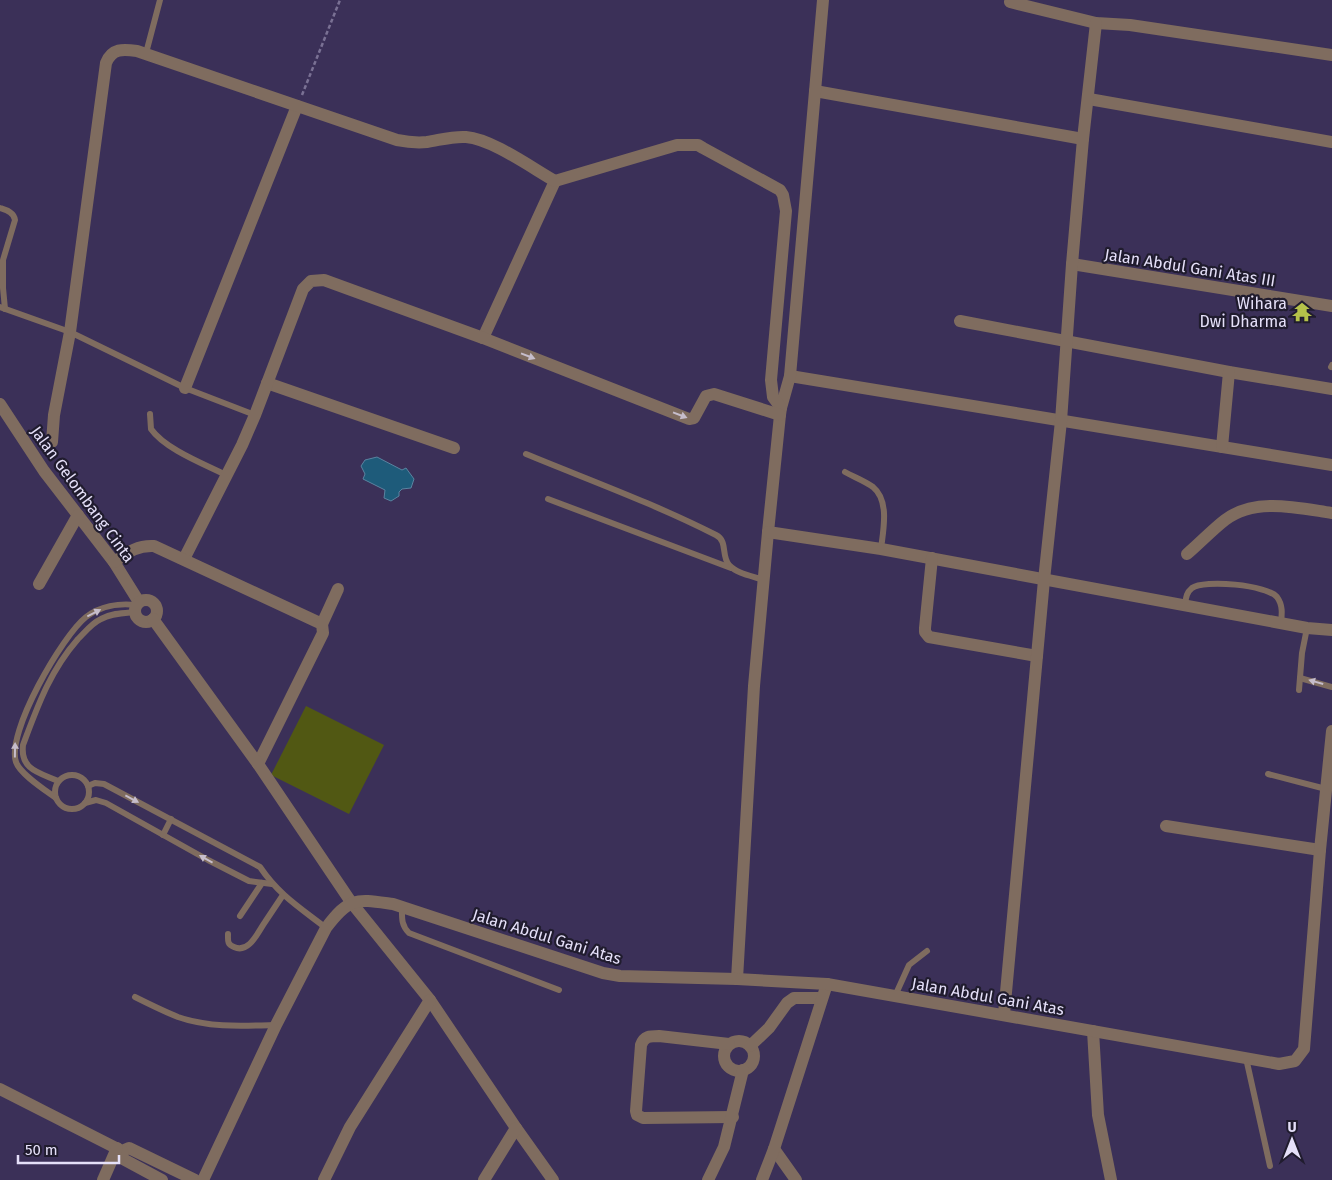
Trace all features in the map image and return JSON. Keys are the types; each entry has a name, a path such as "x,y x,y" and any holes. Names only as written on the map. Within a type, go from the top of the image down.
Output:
{"street":[{"path":"737,978 754,686 780,412 790,376 823,0"},
{"path":"1010,2 1096,23 1130,25 1332,56"},
{"path":"1004,1014 1044,580 1061,421 1083,139 1089,99 1096,23"},
{"path":"52,442 54,414 70,332 106,63 109,56 122,49 146,54 397,140 428,142 466,137 477,140 492,146 555,181 677,145 690,145 703,148 780,190 783,195 786,211 771,380 773,397 780,412"},
{"path":"815,91 1083,139"},
{"path":"1089,99 1332,142"},
{"path":"185,388 297,106"},
{"path":"483,338 555,181"},
{"name":"Jalan Abdul Gani Atas III","path":"1072,264 1332,306"},
{"path":"184,559 255,415 303,289 315,280 324,280 483,338 689,419 694,418 706,396 714,394 780,412"},
{"path":"960,321 1229,372 1332,389"},
{"path":"1222,447 1229,372"},
{"path":"790,376 1332,465"},
{"path":"267,383 454,448"},
{"name":"Jalan Gelombang Cinta","path":"0,404 44,471 114,562 137,607"},
{"path":"1187,554 1226,519 1243,510 1257,506 1332,512"},
{"path":"39,584 78,515"},
{"path":"768,532 881,549 1307,628 1332,630"},
{"path":"114,562 130,551 145,545 154,546 322,624"},
{"path":"932,558 925,628 925,632 929,637 1037,656"},
{"path":"258,764 323,633 322,624 338,589"},
{"path":"149,600 155,604 157,611 153,619 142,621 136,616 137,607 149,600"},
{"path":"153,619 258,764 351,902 430,1000 553,1180"},
{"name":"Jalan Abdul Gani Atas","path":"351,902 364,900 393,904 603,973 636,978 737,978 827,984 1287,1064 1295,1061 1304,1049 1320,850 1332,731"},
{"path":"1166,826 1320,850"},
{"path":"203,1180 276,1026 326,928 351,902"},
{"path":"762,1180 774,1149 827,984"},
{"path":"750,1046 769,1028 787,1003 794,998 822,998"},
{"path":"324,1180 350,1127 430,1000"},
{"path":"1093,1031 1098,1115 1111,1180"},
{"path":"729,1044 659,1036 645,1038 641,1045 636,1111 643,1118 733,1117"},
{"path":"708,1180 724,1147 733,1117 743,1070 752,1063 753,1051 750,1046 746,1042 734,1041 729,1044 724,1054 724,1060 732,1069 743,1070"},
{"path":"0,1089 120,1150 130,1148 195,1180"},
{"path":"484,1180 516,1128"},
{"path":"774,1149 796,1180"},
{"path":"104,1180 120,1150"},
{"path":"120,1150 123,1159 162,1180"}],"lane":[{"path":"146,54 160,0"},
{"path":"0,208 14,215 15,220 3,260 2,308 70,332 185,388 255,415"},
{"path":"150,414 150,429 159,438 226,475"},
{"path":"526,454 719,536 728,562 737,571"},
{"path":"845,472 874,488 882,498 884,519 881,549"},
{"path":"548,499 764,580"},
{"path":"1185,605 1187,594 1200,584 1259,588 1271,592 1278,598 1282,608 1281,623"},
{"path":"137,607 107,616 93,623 46,679 15,742 15,760 18,768 56,798 63,807 75,808 96,800 106,802 249,881 272,884"},
{"path":"1299,690 1302,653 1307,628"},
{"path":"1300,678 1332,687"},
{"path":"46,679 22,752 27,766 58,781"},
{"path":"1268,774 1326,789"},
{"path":"56,798 55,792 58,781 69,775 75,775 80,777 88,786 89,792 85,803"},
{"path":"88,786 95,783 104,784 260,866 283,896 326,928"},
{"path":"163,835 171,819"},
{"path":"240,916 262,883"},
{"path":"228,934 230,946 237,949 246,947 255,939 283,896"},
{"path":"402,907 402,922 404,928 409,933 559,990"},
{"path":"895,996 909,965 927,951"},
{"path":"135,997 178,1017 201,1023 276,1026"},
{"path":"1246,1058 1270,1166"}],"path":[{"path":"297,106 340,0"}],"green space":[{"path":"306,706 384,745 349,814 271,775"}],"water":[{"path":"377,457 402,470 406,468 414,479 411,488 402,489 399,492 399,496 391,501 384,498 385,490 363,479 365,474 361,466 365,460"}],"place":[{"name":"Wihara Dwi Dharma","path":"1302,312"}]}
